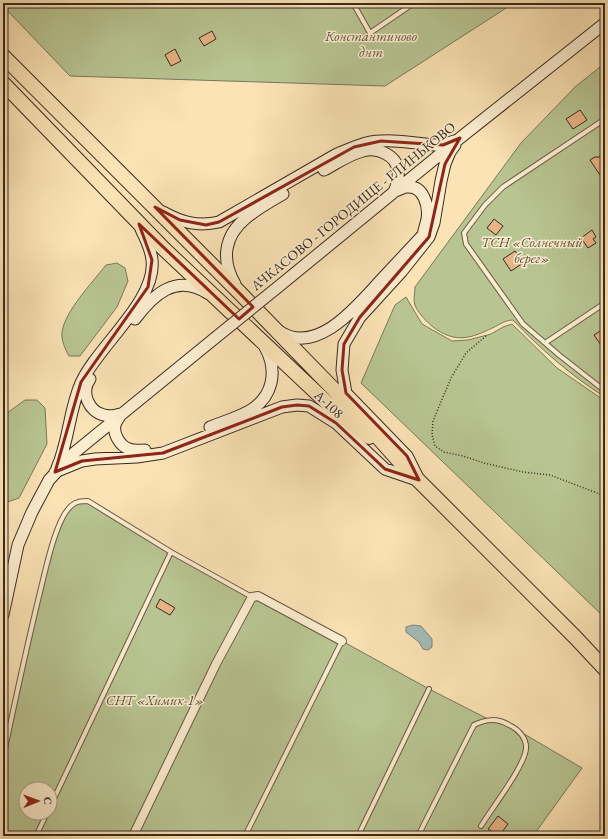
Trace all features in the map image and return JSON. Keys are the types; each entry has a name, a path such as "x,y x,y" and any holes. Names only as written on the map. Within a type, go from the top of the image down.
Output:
{"highway":[{"name":"А-108","path":"3,56 239,292 348,404 400,462 575,637 605,669"},
{"name":"А-108","path":"3,83 139,224 339,414 400,462"}],"street":[{"name":"АЧКАСОВО - ГОРОДИЩЕ - ГЛИНЬКОВО","path":"56,472 74,453 121,414 460,138 605,23"},
{"path":"155,207 180,220 206,225 219,222 337,154 354,147 366,143 381,141 443,145 460,138"},
{"path":"419,480 408,456 346,393 342,370 344,344 360,317 402,271 429,237 434,223 445,164 450,152 460,138"},
{"path":"239,292 231,278 226,262 226,250 236,228 246,218 290,189 351,156 363,151 374,150 381,151 395,161 398,170 398,182 394,192"},
{"path":"269,323 283,334 296,338 312,336 325,332 353,311 423,235 427,218 426,202 423,195 417,188 407,187 394,192"},
{"path":"3,615 18,545 43,490 56,472 62,457 81,382 89,368 133,311 148,287 153,270 152,260 149,245 139,224"},
{"path":"121,414 110,416 98,413 89,405 86,397 86,388 88,382 142,309 159,293 171,286 187,285 200,288 222,302"},
{"path":"121,414 115,424 116,436 123,446 135,450 160,447 251,410 261,404 268,393 272,379 270,357 262,341"},
{"path":"56,472 82,461 137,457 164,453 282,407 297,405 309,406 336,423 385,469 419,480"},
{"path":"133,836 216,664 252,597 258,596 342,641"}],"lane":[{"path":"353,3 370,33 414,3"},
{"path":"605,119 503,187 484,206 464,233 466,244 523,324 605,391"},
{"path":"545,343 605,302"},
{"path":"3,758 24,656 51,546 62,519 70,506 79,501 88,501 170,552 252,597"},
{"path":"58,790 170,552"},
{"path":"245,836 342,641"},
{"path":"358,836 429,689"},
{"path":"418,836 474,725 482,721 502,721 520,732 526,747 523,762 481,826"},
{"path":"36,836 43,821"}],"path":[{"path":"486,336 466,353 451,378 433,421 432,435 435,446 444,452 484,463 523,472 550,475 605,496"}],"highlighted area":[{"path":"460,138 445,164 429,237 360,317 344,344 342,370 346,393 407,456 419,480 385,469 336,423 309,406 297,405 282,407 163,453 82,461 55,472 81,382 148,287 152,260 139,224 239,319 253,307 155,207 180,220 206,225 219,222 354,147 381,141 443,145"}],"green space":[{"name":"Константиново днт","path":"3,3 514,3 385,86 70,76 3,6"},
{"name":"ТСН «Солнечный берег»","path":"605,63 605,397 581,381 557,362 513,320 504,322 482,333 461,338 454,337 440,332 428,323 416,308 414,298 415,287 521,143 575,87"},
{"path":"117,263 125,268 128,281 117,307 80,356 69,356 62,338 64,324 68,315 80,297 106,265"},
{"path":"406,297 422,324 452,341 468,340 491,334 512,324 557,368 605,401 605,618 361,383 395,305"},
{"path":"25,400 37,400 45,408 47,444 19,498 5,503 3,501 3,432 7,413"},
{"name":"СНТ «Химик-1»","path":"88,501 252,597 342,641 429,689 490,720 502,721 582,768 533,836 3,836 3,758 51,546 62,519 70,506"}],"water":[{"path":"413,625 421,626 432,639 432,647 428,650 423,649 419,642 406,632 406,627"}],"building":[{"path":"212,31 216,39 204,46 199,38"},
{"path":"175,49 181,61 171,66 165,55"},
{"path":"580,110 587,120 573,129 566,119"},
{"path":"605,153 605,171 600,175 590,160"},
{"path":"494,219 503,226 496,235 487,228"},
{"path":"592,230 596,237 593,239 596,243 588,248 581,238"},
{"path":"515,251 523,263 511,271 503,259"},
{"path":"605,328 605,351 594,335"},
{"path":"160,599 175,608 170,615 156,607"},
{"path":"498,816 508,824 499,836 488,829"}]}
